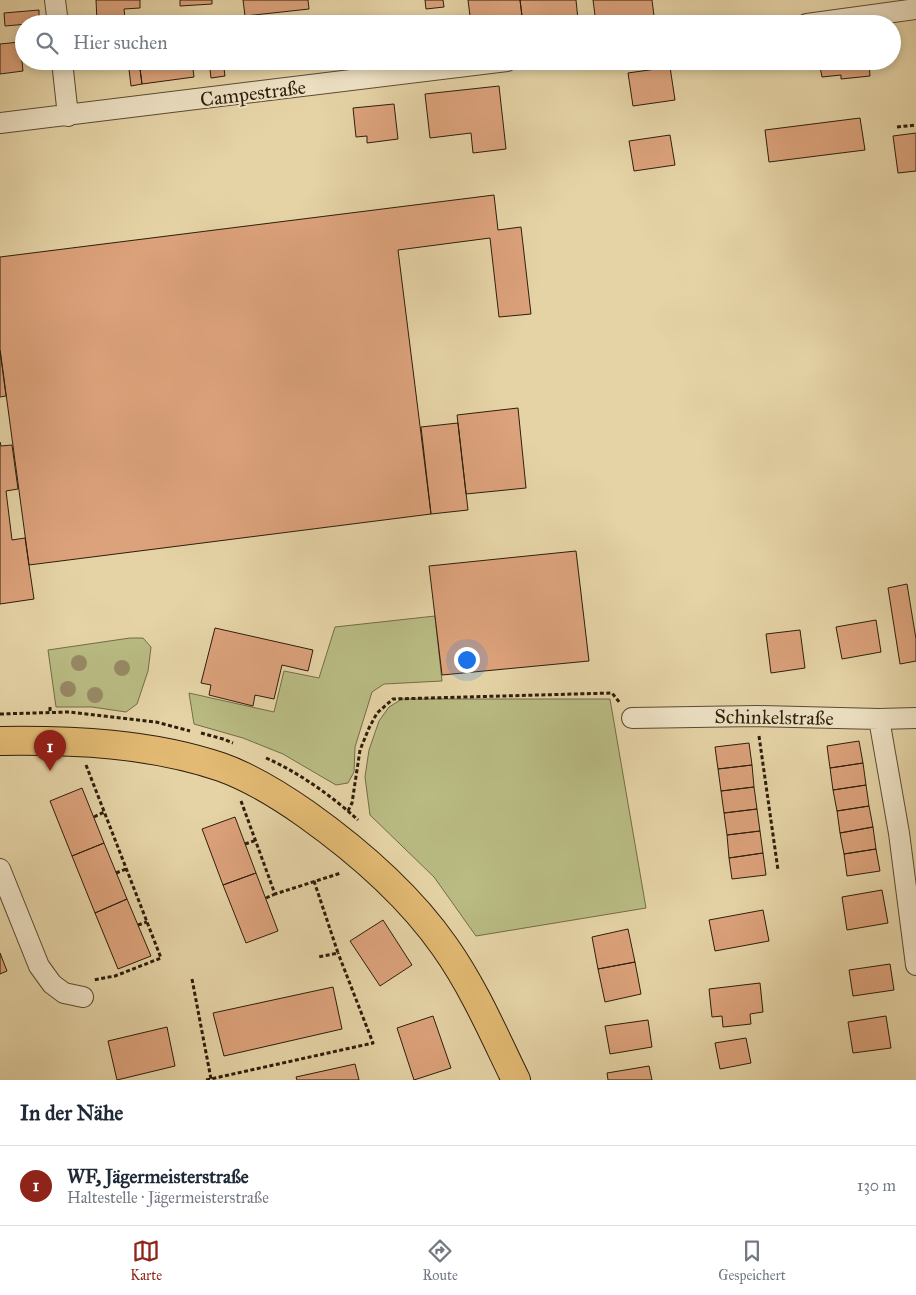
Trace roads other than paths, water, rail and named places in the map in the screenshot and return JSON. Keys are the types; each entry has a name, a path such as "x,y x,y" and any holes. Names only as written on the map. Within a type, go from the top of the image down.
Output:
{"main road":[{"path":"0,741 102,743 192,758 221,767 252,780 284,798 363,858 423,917 446,948 468,983 516,1080"}],"street":[{"path":"56,0 57,15"},
{"path":"859,15 911,6"},
{"path":"63,70 68,116"},
{"name":"Campestraße","path":"0,123 435,70"},
{"name":"Schinkelstraße","path":"632,718 757,716 916,718"},
{"path":"879,719 899,833 916,964"},
{"path":"0,869 39,966 52,984 64,993 84,989"}],"place":[{"name":"WF, Jägermeisterstraße","path":"50,771"}]}
